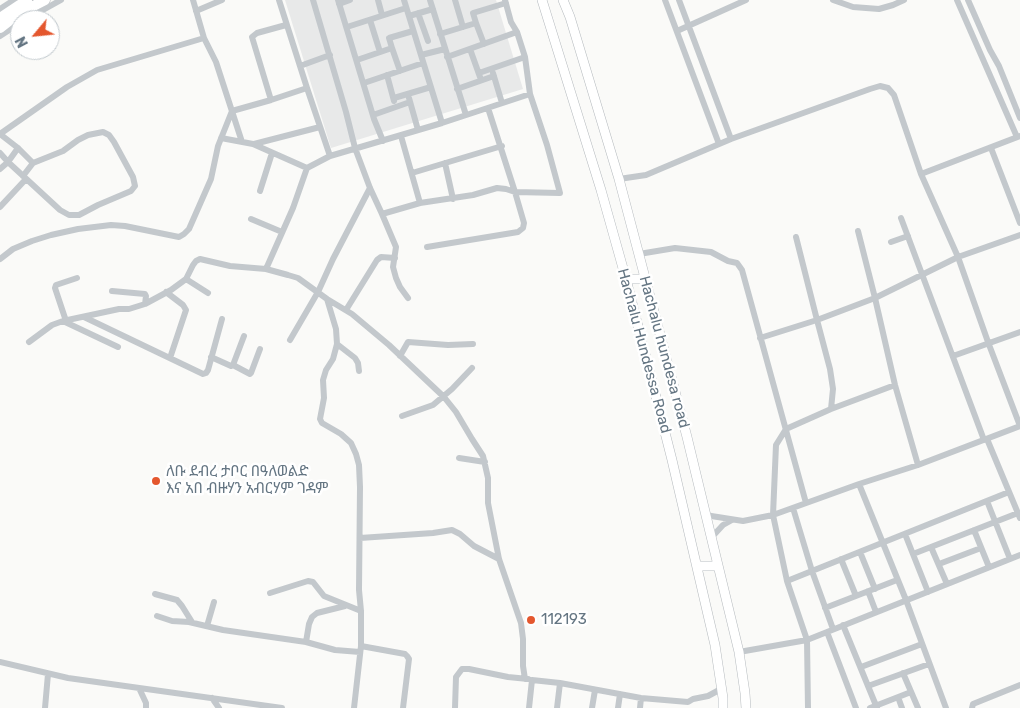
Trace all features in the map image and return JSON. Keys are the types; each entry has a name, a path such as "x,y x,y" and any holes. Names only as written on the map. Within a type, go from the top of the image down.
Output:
{"highway":[{"path":"0,18 27,0"},
{"path":"0,28 18,14 45,0"}],"main road":[{"name":"Hachalu Hundessa Road","path":"542,0 601,190 626,279 672,460 715,645 723,708"},
{"name":"Hachalu hundesa road","path":"563,0 570,17 619,179 646,279 739,652 746,708"},
{"path":"626,279 646,279"},
{"path":"697,566 718,566"}],"street":[{"path":"0,9 14,0"},
{"path":"42,10 61,0"},
{"path":"193,0 204,38 216,62 242,142"},
{"path":"196,11 222,0"},
{"path":"279,0 330,156"},
{"path":"313,0 355,148 396,247 393,267 396,278 400,288 408,298"},
{"path":"350,0 339,2 373,115 383,141"},
{"path":"378,0 382,15"},
{"path":"404,0 442,123"},
{"path":"431,0 466,115"},
{"path":"455,0 464,27"},
{"path":"665,0 719,144"},
{"path":"679,0 731,139"},
{"path":"677,31 746,0"},
{"path":"833,0 853,7 879,9 904,0"},
{"path":"921,174 1018,136 957,0"},
{"path":"968,0 1020,118"},
{"path":"382,214 420,203 453,199 496,188 516,192 560,193 530,94 525,57 517,32 510,22 502,2 460,17"},
{"path":"347,26 406,8"},
{"path":"409,16 433,9"},
{"path":"418,13 428,41"},
{"path":"473,13 484,44"},
{"path":"370,20 380,52"},
{"path":"440,34 476,23"},
{"path":"271,100 252,38 257,33 286,25"},
{"path":"377,42 413,31"},
{"path":"447,57 517,32"},
{"path":"33,164 18,148 0,134 67,87 97,70 204,38"},
{"path":"389,38 400,71"},
{"path":"357,60 392,48"},
{"path":"421,55 445,48"},
{"path":"470,49 481,80"},
{"path":"300,66 330,56"},
{"path":"479,73 525,57"},
{"path":"364,83 423,63"},
{"path":"492,69 502,103"},
{"path":"387,75 396,107"},
{"path":"457,89 494,76"},
{"path":"619,179 646,175 731,139 870,89 880,86 888,88 894,95 921,174 958,257 1020,426 918,465 773,514 743,521 706,515"},
{"path":"394,98 431,87"},
{"path":"232,111 307,88"},
{"path":"408,94 418,130"},
{"path":"266,269 293,208 307,168 330,156 401,136 530,94"},
{"path":"373,115 410,102"},
{"path":"427,248 518,232 523,228 524,224 516,192 488,108"},
{"path":"0,259 13,249 32,241 78,229 111,225 179,237 189,229 211,179 218,146 232,111"},
{"path":"253,144 320,127"},
{"path":"0,153 8,162 25,177 60,210 74,216 131,191 135,186 133,177 114,142 103,132 88,135 62,151 33,164 25,177 0,207"},
{"path":"401,136 420,203"},
{"path":"221,138 253,144 307,168"},
{"path":"412,173 502,146"},
{"path":"0,169 8,162 18,148"},
{"path":"991,148 1020,223"},
{"path":"260,191 272,153"},
{"path":"445,163 453,199"},
{"path":"290,340 318,292 370,188"},
{"path":"901,218 953,356 1019,516 995,522 913,554"},
{"path":"251,219 282,232"},
{"path":"858,231 895,385 918,465"},
{"path":"760,338 817,320 875,298 958,257 1020,235"},
{"path":"891,242 908,236"},
{"path":"796,237 830,369 833,389 831,409"},
{"path":"639,254 675,248 711,252 728,261 737,263 742,270 806,503"},
{"path":"346,310 377,260 381,256 395,258"},
{"path":"29,342 52,325 64,321 145,304 186,279 193,265 200,259 230,266 266,269 288,274 298,278 346,310 444,397 456,412 483,456 488,478 488,503 499,559 521,623 523,638 522,666 529,679 529,708"},
{"path":"77,278 56,285 55,288 64,321 118,347"},
{"path":"186,279 208,293"},
{"path":"112,290 144,294 146,296 145,304"},
{"path":"166,292 183,305 186,310 170,358"},
{"path":"327,299 336,329 336,344 333,359 326,370 320,419 322,423 341,434 351,443 359,465 361,649 354,708"},
{"path":"83,317 203,374 206,373 222,319"},
{"path":"953,356 1020,332"},
{"path":"233,364 244,336"},
{"path":"400,356 408,342 448,345 474,344"},
{"path":"336,344 356,358 358,371"},
{"path":"211,357 229,366 233,364 250,374 260,349"},
{"path":"402,416 433,405 444,397 472,368"},
{"path":"808,708 806,640 787,581 773,514 776,444 786,429 831,409 895,385"},
{"path":"459,458 485,462"},
{"path":"859,484 906,600 946,708"},
{"path":"787,581 1009,492"},
{"path":"987,501 1010,559"},
{"path":"793,508 825,608 830,631 856,708"},
{"path":"711,538 723,525 732,520"},
{"path":"360,538 452,530 474,546 499,559"},
{"path":"974,530 989,567"},
{"path":"905,534 928,592"},
{"path":"931,547 947,584"},
{"path":"938,564 981,548"},
{"path":"860,552 875,589"},
{"path":"739,652 806,640 1020,555"},
{"path":"841,559 856,596"},
{"path":"825,608 898,580"},
{"path":"270,593 308,581 312,582 324,596 361,611"},
{"path":"868,591 876,612"},
{"path":"155,594 177,600 192,622"},
{"path":"207,626 214,602"},
{"path":"306,642 312,617 345,606"},
{"path":"157,616 223,630 306,642 335,650 361,649 405,654 409,659 403,708"},
{"path":"844,625 868,686 874,707 911,692"},
{"path":"861,667 922,644"},
{"path":"0,662 68,678 282,708"},
{"path":"868,686 929,664"},
{"path":"455,708 456,677 462,669 560,683 688,705 693,699 708,696 721,689"},
{"path":"904,673 918,708"},
{"path":"45,708 48,674"},
{"path":"557,708 560,683"},
{"path":"972,708 973,704 1020,686"},
{"path":"139,688 146,703 146,708"},
{"path":"592,708 595,690"},
{"path":"618,708 620,694"},
{"path":"898,697 902,708"},
{"path":"212,698 219,708"},
{"path":"640,708 642,698"}],"shaded area":[{"path":"285,0 496,0 523,89 331,148"}],"place":[{"name":"ለቡ ደብረ ታቦር በዓለወልድ እና አበ ብዙሃን አብርሃም ገዳም","path":"156,481"},
{"name":"112193","path":"531,620"}]}
